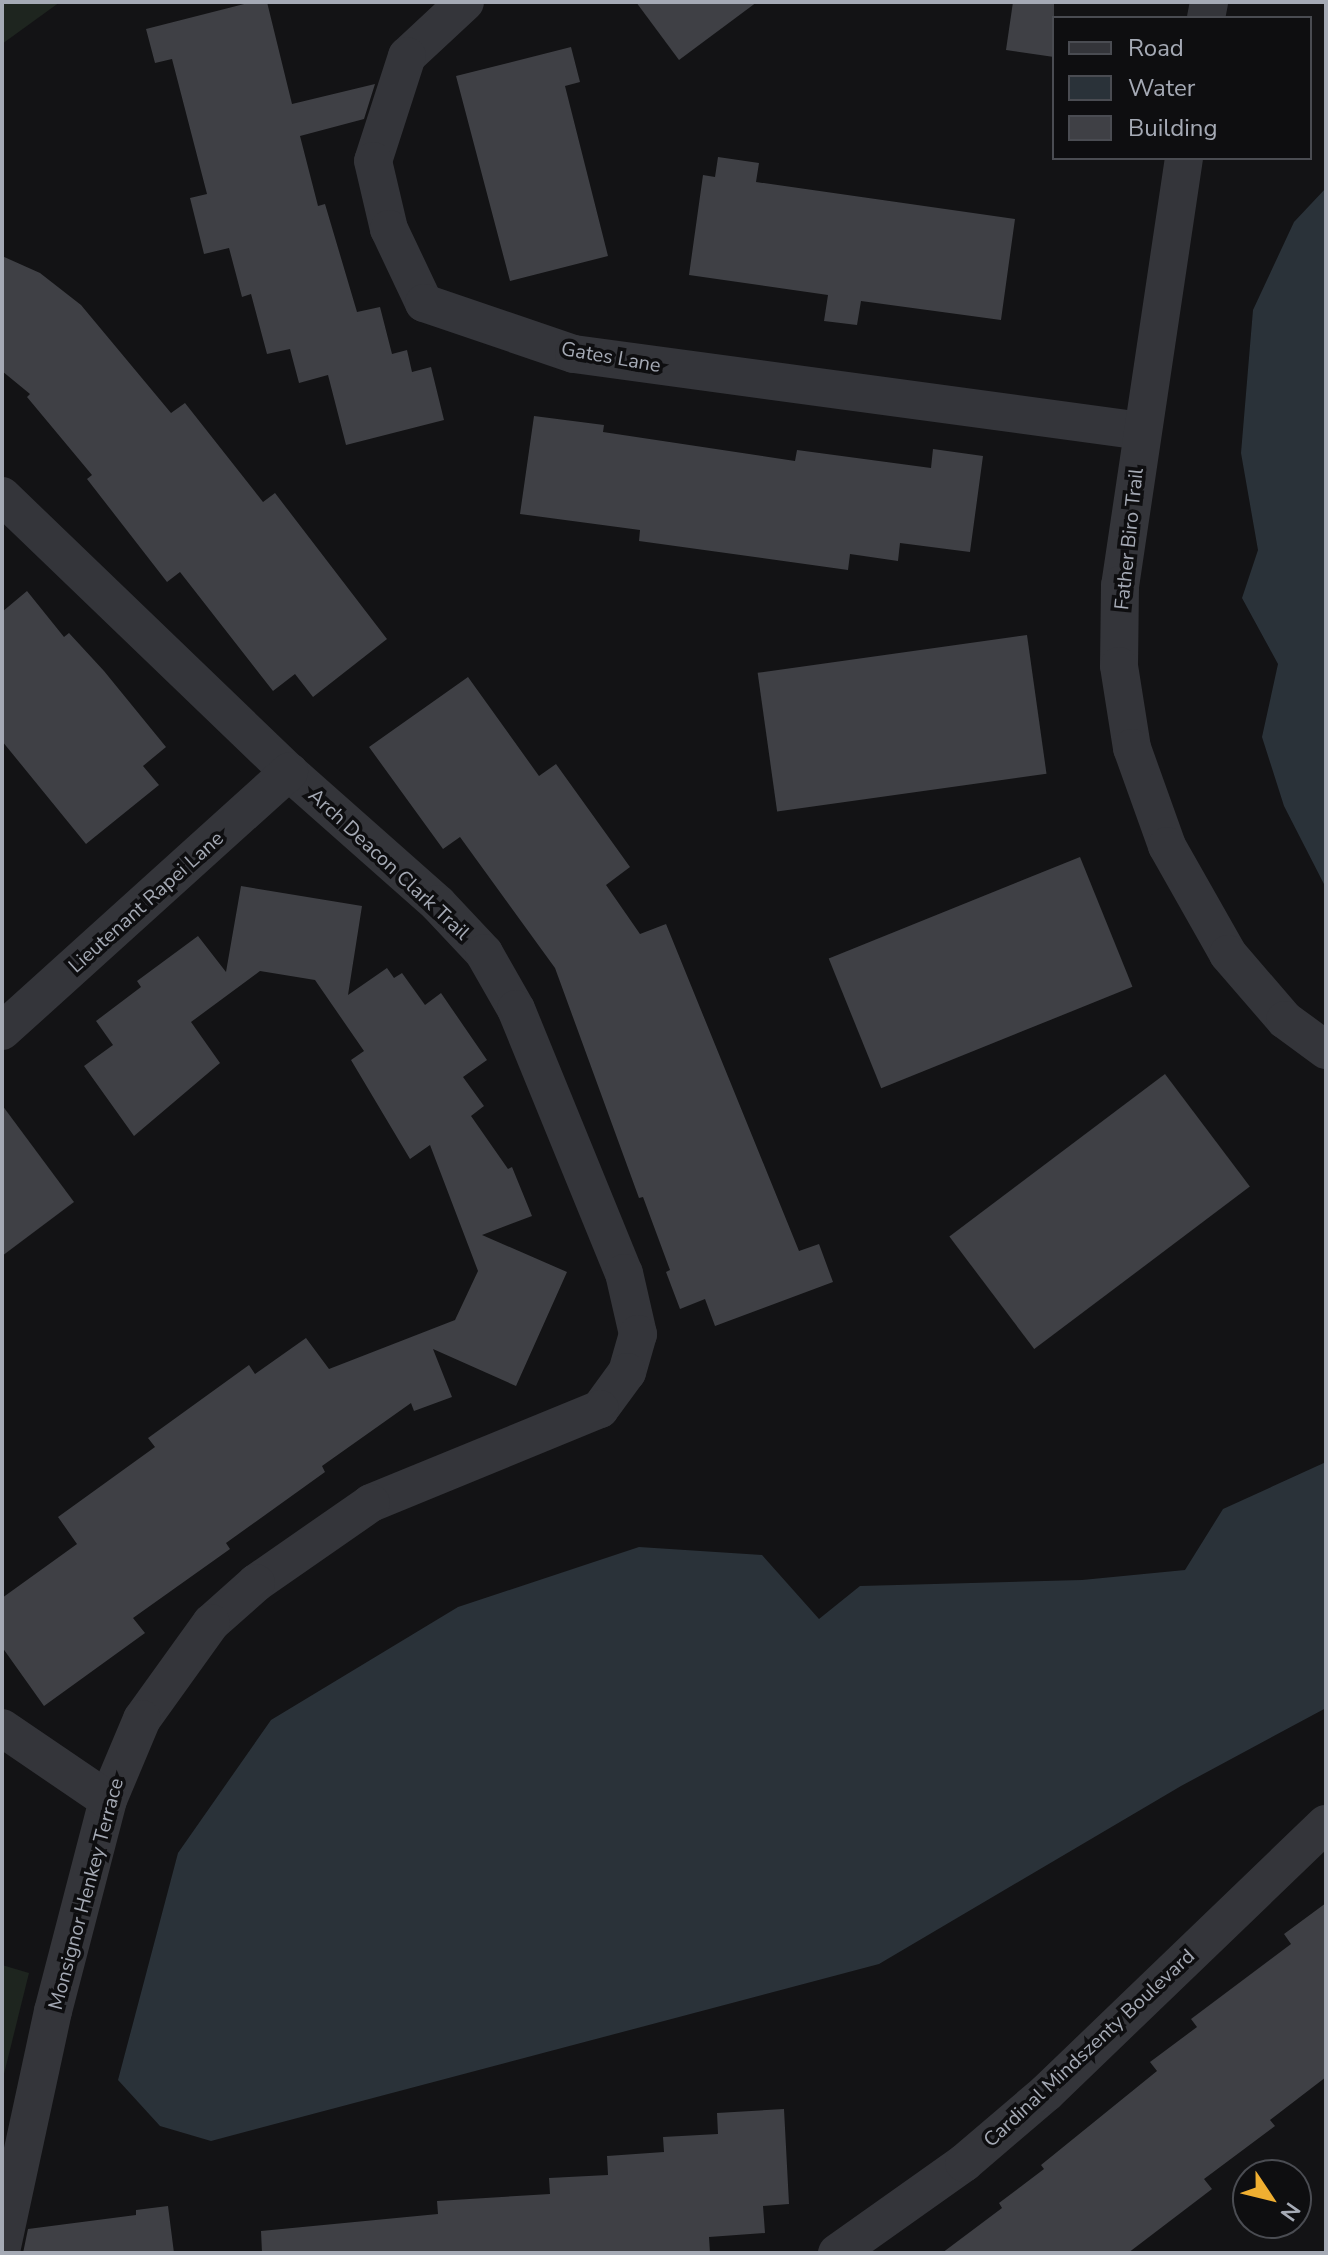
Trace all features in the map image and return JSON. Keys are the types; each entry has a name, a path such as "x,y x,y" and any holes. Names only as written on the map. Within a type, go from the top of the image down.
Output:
{"street":[{"name":"Gates Lane","path":"465,2 407,56 373,161 389,229 424,303 574,354 1142,431"},
{"name":"Father Biro Trail","path":"1184,160 1120,585 1119,666 1132,748 1167,846 1228,954 1285,1020 1326,1050"},
{"name":"Arch Deacon Clark Trail","path":"2,496 289,772 438,904 484,953 516,1009 624,1273 638,1334 627,1372"},
{"name":"Lieutenant Rapei Lane","path":"2,1031 289,772"},
{"name":"Monsignor Henkey Terrace","path":"2,2247 53,2011 108,1800 142,1719 211,1623 256,1583 371,1503 600,1409 627,1372"},
{"path":"2,1728 108,1800"},
{"name":"Cardinal Mindszenty Boulevard","path":"837,2253 964,2163 1046,2093 1326,1824"}],"shaded area":[{"path":"2,2 60,2 2,44"},
{"path":"2,1965 29,1973 2,2082"}],"water":[{"path":"1326,188 1326,888 1284,806 1262,737 1278,664 1242,598 1258,550 1241,453 1253,310 1294,222"},
{"path":"1326,1462 1326,1708 1181,1786 879,1964 211,2141 160,2126 118,2080 178,1853 271,1720 458,1607 639,1547 762,1555 819,1619 860,1586 1082,1580 1185,1570 1223,1509"}],"building":[{"path":"252,2 267,2 292,104 375,84 364,119 300,136 318,206 325,204 357,312 380,307 392,354 407,350 412,372 431,367 444,420 346,445 328,375 299,383 290,349 267,354 251,294 242,297 229,248 204,254 190,198 207,194 172,59 155,63 146,29"},
{"path":"636,2 757,2 679,60"},
{"path":"1013,2 1054,2 1052,57 1006,50"},
{"path":"571,47 580,82 565,86 608,256 510,281 456,76"},
{"path":"718,157 759,163 756,182 1015,219 1001,320 861,301 857,325 824,321 828,295 689,275 703,175 715,177"},
{"path":"2,256 40,273 81,305 171,413 185,403 263,502 275,493 387,639 313,697 295,674 273,691 180,572 167,582 87,479 92,475 27,397 30,394 2,371"},
{"path":"534,416 604,425 603,432 795,461 797,450 931,468 933,449 983,456 970,552 900,543 898,561 850,554 848,570 639,541 640,530 520,514"},
{"path":"27,591 64,637 69,633 104,671 166,747 143,766 159,785 86,844 2,741 2,612"},
{"path":"1027,635 1046,774 777,811 758,673"},
{"path":"468,677 539,776 556,764 630,867 606,885 640,934 666,924 799,1251 819,1244 833,1282 715,1326 705,1299 680,1309 666,1272 670,1270 643,1197 639,1198 555,968 460,837 443,849 369,747"},
{"path":"1080,857 1132,987 881,1088 829,959"},
{"path":"241,886 362,906 348,995 387,968 394,978 402,973 425,1005 441,993 487,1060 463,1077 484,1106 471,1116 508,1169 512,1167 532,1216 482,1235 567,1272 516,1386 433,1349 452,1397 414,1411 411,1403 322,1466 325,1472 226,1543 230,1549 133,1618 145,1633 44,1706 2,1647 2,1598 77,1544 58,1517 155,1447 148,1438 249,1365 255,1374 306,1338 329,1369 455,1320 478,1271 430,1145 410,1159 351,1060 364,1051 315,980 260,971 191,1022 220,1063 134,1136 84,1066 113,1045 96,1021 141,987 137,981 198,936 226,972"},
{"path":"1165,1074 1250,1187 1034,1349 949,1236"},
{"path":"2,1105 74,1202 2,1256"},
{"path":"1326,1903 1326,2077 1270,2120 1275,2126 1204,2179 1212,2189 1128,2253 942,2253 1002,2208 999,2203 1044,2169 1041,2165 1157,2071 1150,2062 1197,2027 1191,2019 1291,1944 1284,1934"},
{"path":"784,2109 789,2204 763,2206 765,2233 709,2237 710,2253 262,2253 261,2231 438,2214 437,2201 550,2194 549,2178 608,2175 607,2156 664,2152 663,2137 718,2134 717,2113"},
{"path":"168,2206 174,2253 23,2253 28,2229 136,2215 136,2210"}]}
